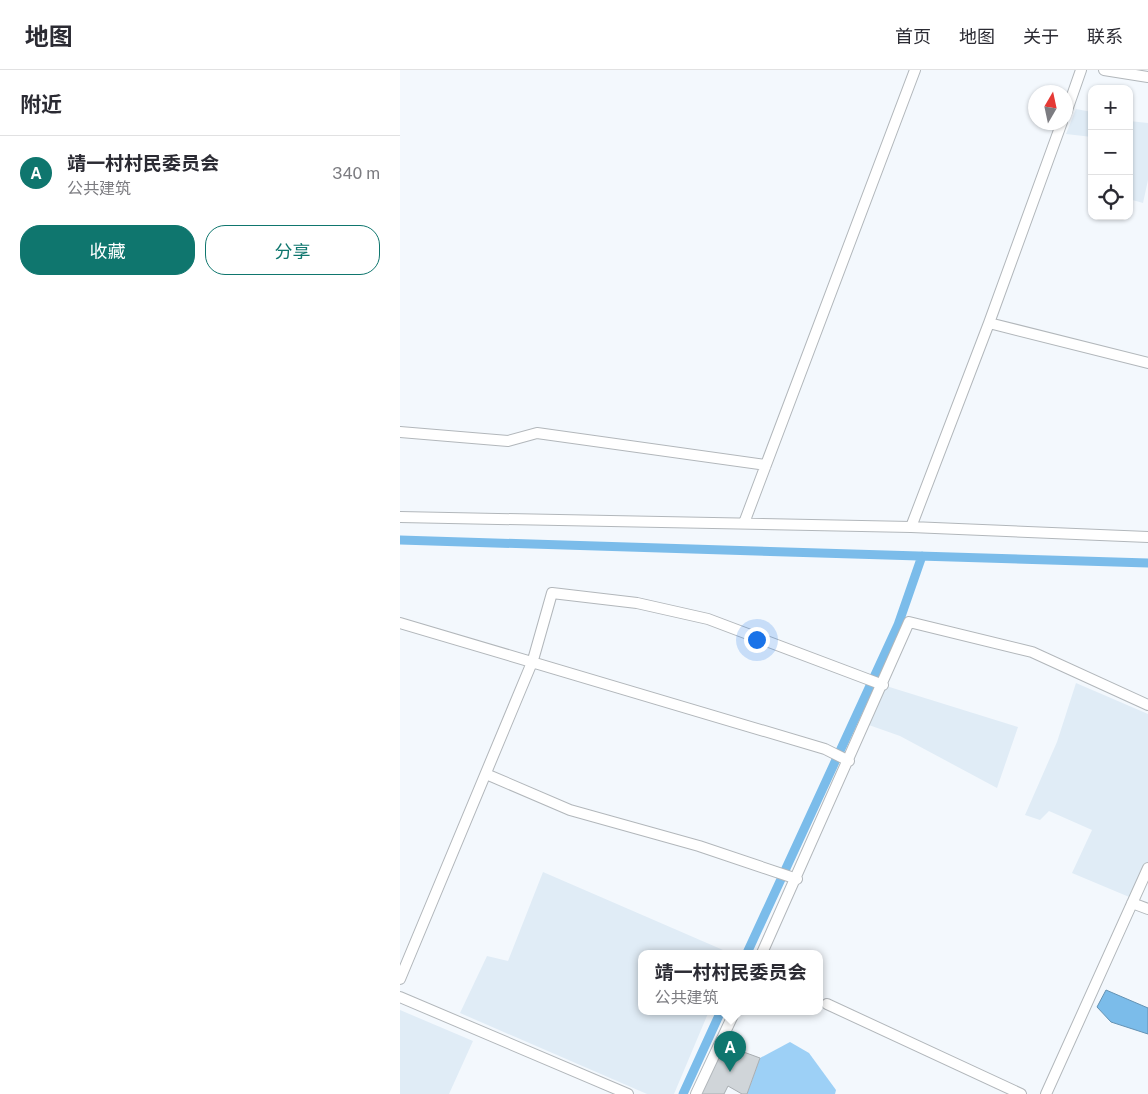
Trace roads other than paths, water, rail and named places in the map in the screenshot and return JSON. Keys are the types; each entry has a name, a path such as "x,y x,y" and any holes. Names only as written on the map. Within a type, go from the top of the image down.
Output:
{"street":[{"path":"744,522 915,70"},
{"path":"1073,93 1081,70"},
{"path":"1104,70 1148,77"},
{"path":"910,527 989,324 1059,130"},
{"path":"989,324 1148,362"},
{"path":"400,432 508,442 537,433 766,465"},
{"path":"400,516 744,522 1148,537"},
{"path":"400,979 532,662 552,593 637,603 708,619 883,685"},
{"path":"763,950 910,622 1032,652 1148,705"},
{"path":"400,624 825,749 849,761"},
{"path":"486,774 570,810 699,846 796,879"},
{"path":"1046,1094 1148,868"},
{"path":"1132,903 1148,909"},
{"path":"400,997 628,1094"},
{"path":"828,1004 1021,1094"},
{"path":"696,1094 733,1015"}],"waterway":[{"path":"400,540 1148,563"},
{"path":"748,950 898,625 922,556"},
{"path":"683,1094 719,1015"}],"place":[{"name":"靖一村村民委员会","path":"730,1072"}]}
